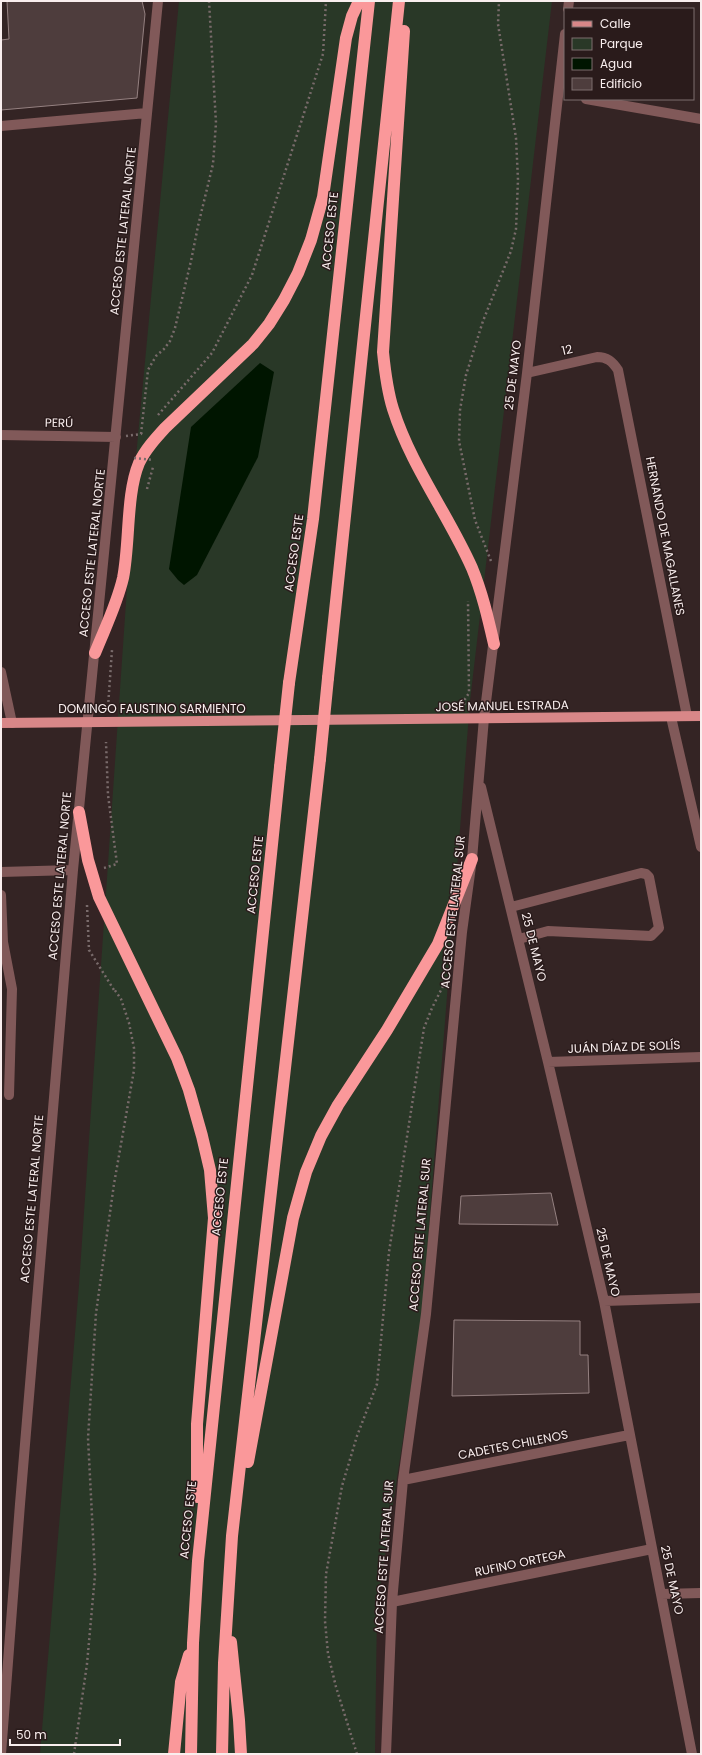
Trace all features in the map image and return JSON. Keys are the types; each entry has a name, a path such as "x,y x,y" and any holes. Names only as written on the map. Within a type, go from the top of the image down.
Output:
{"highway":[{"path":"95,653 122,583 133,486 140,461 152,442 165,428 253,344 269,324 284,300 300,266 317,220 323,197 346,38 352,16 359,1"},
{"name":"ACCESO ESTE","path":"191,1754 193,1643 198,1561 227,1268 289,683 313,519 369,1"},
{"path":"222,1754 224,1663 232,1536 320,759 399,1"},
{"path":"404,1 404,26 383,352 386,381 393,410 409,449 472,568 480,590 494,644"},
{"path":"79,812 99,897 182,1071 189,1090 210,1170 214,1218 197,1424 198,1561"},
{"path":"232,1536 253,1435 294,1218 306,1172 321,1136 338,1105 387,1030 438,944 472,859"},
{"path":"227,1613 238,1706 241,1754"},
{"path":"174,1754 181,1682 193,1643"}],"main road":[{"name":"JOSÉ MANUEL ESTRADA","path":"303,721 701,716"},
{"name":"DOMINGO FAUSTINO SARMIENTO","path":"1,723 303,721"}],"street":[{"name":"ACCESO ESTE LATERAL NORTE","path":"1,1754 20,1504 73,870 158,1"},
{"name":"25 DE MAYO","path":"484,718 561,94 564,49"},
{"path":"592,100 701,119"},
{"path":"1,126 148,114"},
{"name":"12","path":"527,374 597,357 606,357 613,363"},
{"name":"HERNANDO DE MAGALLANES","path":"613,363 618,370 622,382 687,716"},
{"name":"PERÚ","path":"1,435 116,437"},
{"path":"1,672 12,723"},
{"path":"671,717 701,847"},
{"name":"ACCESO ESTE LATERAL SUR","path":"386,1754 392,1602 403,1480 426,1314 462,932 472,859 484,718"},
{"name":"25 DE MAYO","path":"479,780 511,907 604,1301 692,1754"},
{"path":"1,872 73,870"},
{"path":"511,907 641,873 646,874 649,877 659,928 651,936 548,931 518,939"},
{"path":"1,895 3,942 12,989 9,1095"},
{"name":"JUÁN DÍAZ DE SOLÍS","path":"548,1062 701,1057"},
{"path":"604,1301 701,1298"},
{"name":"CADETES CHILENOS","path":"403,1480 629,1435"},
{"name":"RUFINO ORTEGA","path":"392,1602 652,1549"},
{"path":"662,1594 701,1593"}],"path":[{"path":"141,434 148,370 156,356 170,341 175,328 192,262 198,226 213,164 216,123 209,1"},
{"path":"156,417 212,353 252,275 323,54 326,1"},
{"path":"475,520 458,441 460,410 466,375 474,348 511,251 516,222 518,180 516,138 498,24 499,1"},
{"path":"138,440 146,428"},
{"path":"116,437 141,434"},
{"path":"135,452 134,458 153,460"},
{"path":"92,872 117,864 108,796 106,742"},
{"path":"74,1754 87,1664 95,1575 88,1438 96,1313 114,1184 134,1070 134,1048 130,1023 121,999 89,950 87,900"},
{"path":"357,1754 336,1687 328,1654 325,1621 326,1574 342,1486 357,1436 377,1384 388,1252 424,1028 447,978"}],"green space":[{"path":"179,1 552,1 470,701 422,1316 377,1607 375,1754 40,1754 79,1285 136,457"}],"water":[{"path":"260,363 274,372 258,457 197,575 184,585 169,569 191,427"}],"building":[{"path":"7,1 142,1 145,14 137,98 1,110 1,40 9,39"},
{"path":"551,1193 558,1225 459,1224 461,1196"},
{"path":"454,1320 580,1321 580,1355 588,1355 589,1393 452,1396"}]}
